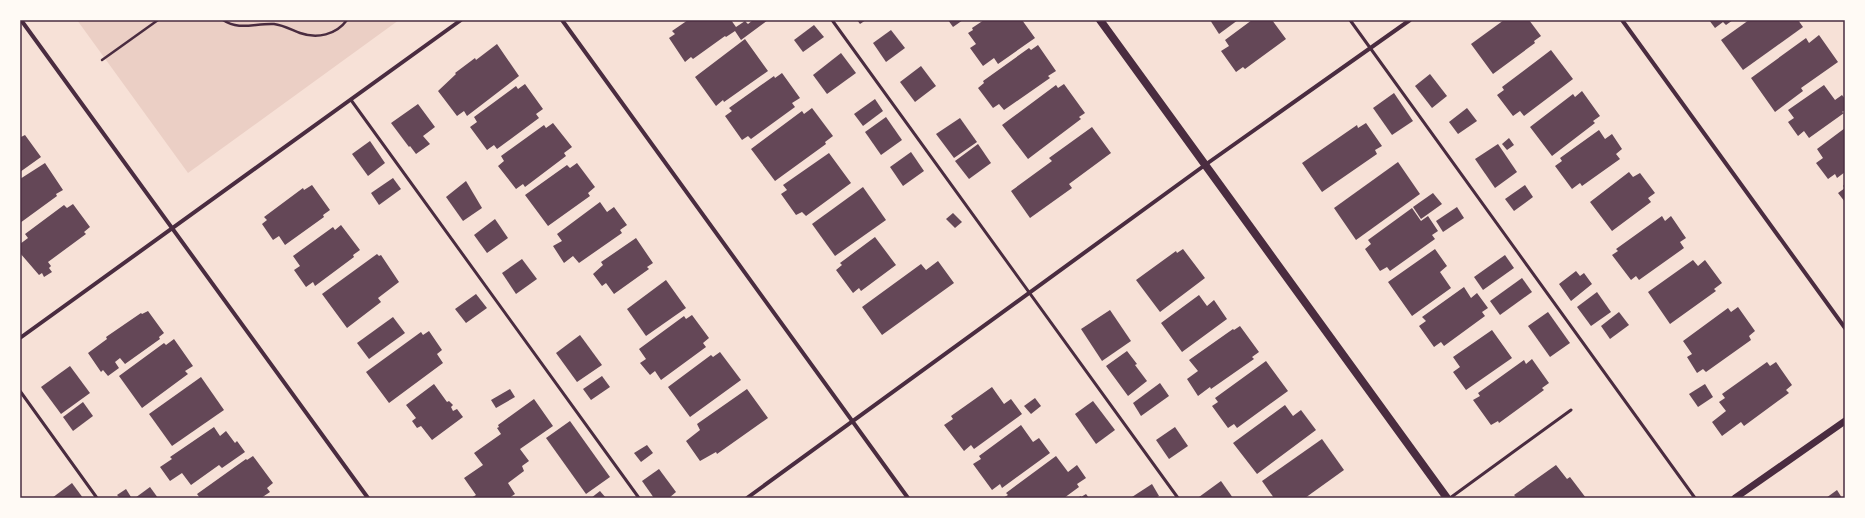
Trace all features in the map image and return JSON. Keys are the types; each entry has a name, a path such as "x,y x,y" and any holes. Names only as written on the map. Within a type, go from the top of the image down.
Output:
{"main road":[{"path":"1100,20 1447,498"}],"street":[{"path":"21,20 368,498"},
{"path":"20,338 461,20"},
{"path":"562,20 908,498"},
{"path":"747,498 1205,165 1410,20"},
{"path":"1622,20 1845,328"},
{"path":"1735,498 1845,421"}],"lane":[{"path":"832,20 1178,498"},
{"path":"1350,20 1695,498"},
{"path":"351,100 639,498"},
{"path":"20,392 97,498"},
{"path":"1450,498 1571,410"}],"path":[{"path":"102,60 158,20"},
{"path":"222,20 228,24 239,27 275,24 315,36 338,30 347,20"}],"shaded area":[{"path":"77,20 399,20 188,173"}],"building":[{"path":"688,20 731,20 736,27 745,21 748,24 753,20 768,20 741,40 735,31 726,37 725,36 693,59 691,57 685,62 669,38 675,34 672,31"},
{"path":"857,20 866,20 860,24"},
{"path":"948,20 963,20 953,27"},
{"path":"984,20 1022,20 1035,38 998,64 994,58 983,66 970,48 976,44 968,33 973,30 972,28"},
{"path":"1210,20 1238,20 1219,34"},
{"path":"1252,20 1272,20 1286,39 1245,69 1243,67 1236,72 1221,51 1229,46 1225,40"},
{"path":"1504,20 1529,20 1541,36 1534,41 1535,43 1493,74 1471,44"},
{"path":"1709,20 1733,20 1726,25 1723,22 1715,28"},
{"path":"1749,20 1798,20 1803,27 1743,70 1721,40"},
{"path":"814,25 824,37 803,52 794,40"},
{"path":"891,30 905,48 886,62 873,43"},
{"path":"1819,35 1838,62 1801,88 1803,91 1775,112 1751,78 1806,38 1809,43"},
{"path":"745,39 768,71 716,106 695,77"},
{"path":"497,44 519,76 467,116 464,111 457,116 438,91 456,74 455,73 475,58 476,60"},
{"path":"1038,45 1056,71 1048,76 1050,78 1004,110 999,104 993,108 978,88 984,83 983,81 1029,48 1031,50"},
{"path":"1551,50 1573,79 1524,116 1520,111 1513,116 1497,95 1504,90 1502,87"},
{"path":"841,53 856,73 827,94 813,75"},
{"path":"921,66 936,86 915,102 900,82"},
{"path":"782,73 800,98 792,103 795,107 751,139 748,136 742,140 725,116 732,111 729,108 774,76 775,78"},
{"path":"1430,74 1447,96 1432,108 1415,86"},
{"path":"525,84 543,109 536,114 539,118 497,149 494,145 487,150 470,127 477,122 474,117 516,86 518,89"},
{"path":"1064,84 1085,113 1079,117 1081,119 1028,159 1002,125 1056,85 1058,88"},
{"path":"1824,85 1835,100 1842,95 1845,99 1845,110 1842,112 1844,113 1809,138 1804,131 1798,136 1788,122 1794,118 1788,110"},
{"path":"1582,91 1600,116 1593,121 1595,123 1552,156 1530,127 1573,94 1575,97"},
{"path":"1394,93 1413,121 1392,135 1373,108"},
{"path":"875,99 883,111 863,126 854,114"},
{"path":"418,104 435,127 423,136 430,144 416,154 391,123"},
{"path":"812,108 833,136 825,142 826,144 775,181 751,149 802,111 804,114"},
{"path":"1467,108 1477,121 1458,134 1449,122"},
{"path":"886,117 902,140 881,155 865,132"},
{"path":"960,118 977,142 954,158 936,134"},
{"path":"553,123 572,147 564,153 566,156 525,187 523,184 516,189 498,166 504,161 501,156 544,125 546,128"},
{"path":"1366,123 1382,146 1375,150 1377,154 1322,192 1302,163 1357,125 1358,128"},
{"path":"1092,127 1111,153 1069,184 1072,188 1030,218 1011,191 1052,161 1049,158"},
{"path":"1845,128 1845,172 1837,178 1835,174 1828,179 1816,163 1823,158 1817,149"},
{"path":"1599,130 1605,139 1612,134 1622,149 1616,154 1620,159 1582,186 1580,183 1572,189 1555,166 1562,161 1560,158"},
{"path":"20,135 21,137 25,135 41,157 20,172"},
{"path":"1509,138 1514,145 1507,150 1502,144"},
{"path":"370,141 385,163 368,176 352,154"},
{"path":"978,144 991,163 969,179 955,161"},
{"path":"1498,144 1517,172 1495,188 1475,159"},
{"path":"911,152 924,171 903,186 890,167"},
{"path":"829,153 851,183 806,216 802,212 796,215 781,194 787,190 783,185"},
{"path":"1398,162 1420,194 1356,240 1334,208"},
{"path":"45,163 63,190 20,223 20,179"},
{"path":"577,163 595,187 588,193 590,196 548,226 525,195 567,165 570,168"},
{"path":"1629,172 1633,177 1640,173 1655,193 1648,198 1651,202 1612,231 1590,202"},
{"path":"393,178 401,189 379,205 371,193"},
{"path":"466,181 482,208 463,221 446,197"},
{"path":"312,185 330,210 323,215 324,217 285,245 279,236 273,240 262,224 267,220 264,217 303,188 304,190"},
{"path":"1525,185 1533,197 1514,211 1505,199"},
{"path":"863,187 886,220 835,256 812,224"},
{"path":"1845,188 1845,202 1838,193"},
{"path":"1433,193 1442,204 1421,219 1413,207"},
{"path":"600,202 607,212 614,207 627,225 620,230 622,233 579,263 573,256 564,263 553,246 562,241 557,234"},
{"path":"73,204 90,227 84,232 86,234 48,262 51,266 49,268 52,272 44,277 42,273 39,275 20,253 20,244 28,238 25,234 64,205 67,208"},
{"path":"1457,207 1464,218 1443,232 1436,221"},
{"path":"1412,208 1421,221 1428,216 1438,231 1432,235 1435,239 1390,271 1387,267 1380,271 1365,249 1371,244 1368,240"},
{"path":"953,213 962,222 955,228 946,219"},
{"path":"1662,216 1665,221 1671,216 1686,238 1680,242 1684,248 1639,280 1636,276 1631,280 1612,255 1618,251 1616,249"},
{"path":"495,219 508,238 487,253 474,235"},
{"path":"341,225 360,250 353,255 354,257 315,286 313,282 306,287 294,270 300,266 293,256 333,227 335,230"},
{"path":"875,237 896,265 861,291 859,288 853,293 836,270 842,265 840,263"},
{"path":"636,238 653,263 647,267 649,269 614,294 606,283 602,286 593,274 603,265 601,262"},
{"path":"1183,249 1205,278 1160,312 1136,280 1176,251 1177,253"},
{"path":"1435,249 1447,266 1440,272 1451,288 1412,316 1388,282"},
{"path":"377,254 379,256 381,255 399,282 378,298 381,302 347,328 322,294"},
{"path":"1505,255 1514,268 1483,290 1474,277"},
{"path":"522,259 537,279 516,294 502,273"},
{"path":"1693,260 1698,266 1705,260 1722,283 1714,289 1716,291 1670,324 1648,292"},
{"path":"938,261 954,283 882,335 862,307 921,264 926,270"},
{"path":"1576,271 1580,276 1584,273 1592,284 1571,301 1559,284"},
{"path":"1522,278 1532,292 1500,315 1490,301"},
{"path":"666,280 686,308 646,336 627,309"},
{"path":"1464,287 1471,298 1477,293 1488,308 1482,312 1485,316 1444,346 1441,342 1434,347 1419,326 1426,321 1422,317"},
{"path":"1597,292 1611,312 1591,326 1577,307"},
{"path":"476,294 487,308 466,323 455,309"},
{"path":"1199,295 1207,306 1214,300 1227,319 1182,352 1161,323"},
{"path":"1738,307 1755,331 1749,336 1751,340 1706,372 1703,369 1697,373 1687,357 1692,354 1683,341 1728,308 1731,312"},
{"path":"1110,310 1131,341 1102,361 1081,329"},
{"path":"148,311 164,333 159,337 160,339 125,364 120,358 115,362 119,368 108,376 103,370 101,372 88,353 107,339 106,337 141,313 142,314"},
{"path":"1548,312 1570,343 1550,357 1528,326"},
{"path":"1619,312 1629,325 1610,339 1601,326"},
{"path":"692,315 709,338 703,343 706,347 661,380 655,371 650,375 640,363 646,359 639,349 684,316 686,319"},
{"path":"393,317 405,333 369,359 357,343"},
{"path":"1240,326 1259,352 1252,357 1254,359 1211,389 1210,387 1198,396 1187,379 1198,371 1189,360 1233,329 1234,330"},
{"path":"1492,330 1512,358 1466,390 1453,372 1460,367 1453,357"},
{"path":"429,331 442,350 437,354 443,363 389,403 366,372 421,332 423,335"},
{"path":"580,335 602,365 577,382 556,353"},
{"path":"174,339 193,366 185,371 188,374 142,408 119,376 164,343 166,345"},
{"path":"1127,351 1147,381 1128,396 1106,366"},
{"path":"720,352 741,380 690,417 668,387 711,355 713,357"},
{"path":"1532,359 1549,383 1542,388 1544,390 1499,423 1498,421 1491,425 1473,400 1480,396 1478,393 1524,360 1526,364"},
{"path":"1266,361 1288,391 1237,428 1234,424 1228,428 1212,406 1218,402 1215,398"},
{"path":"1767,362 1770,366 1776,362 1792,385 1786,390 1789,393 1744,426 1741,422 1722,436 1712,422 1726,411 1719,402 1725,398 1722,394"},
{"path":"70,366 90,393 61,414 41,387"},
{"path":"602,376 610,387 591,400 583,389"},
{"path":"201,377 224,410 172,446 149,414"},
{"path":"1160,383 1169,396 1141,416 1133,403"},
{"path":"434,384 447,402 449,401 453,405 451,407 453,411 457,409 463,417 432,440 421,426 417,428 412,421 416,418 406,405"},
{"path":"1705,384 1713,397 1698,407 1689,394"},
{"path":"992,387 1004,404 1011,399 1022,414 974,449 971,445 964,451 944,425 953,419 951,416"},
{"path":"510,389 515,397 496,408 491,400"},
{"path":"747,389 768,418 717,454 716,452 700,461 686,441 700,430 697,424"},
{"path":"1035,398 1041,406 1031,414 1024,406"},
{"path":"534,399 553,426 520,449 529,461 522,466 524,471 508,483 515,494 509,498 471,498 476,495 464,478 483,465 474,453 501,434 497,428 499,427 498,425"},
{"path":"1093,401 1115,430 1096,444 1075,414"},
{"path":"83,402 93,416 73,431 63,417"},
{"path":"1285,405 1293,416 1301,410 1316,430 1257,474 1233,443"},
{"path":"570,421 610,477 586,494 546,438"},
{"path":"1021,425 1033,442 1039,438 1050,453 1002,488 1000,484 992,490 973,464 981,459 979,456"},
{"path":"214,427 220,436 226,431 235,443 237,441 245,452 222,468 219,465 191,485 182,473 170,481 160,467 172,459 170,457"},
{"path":"1175,427 1188,446 1169,459 1156,440"},
{"path":"1322,439 1344,470 1305,498 1274,498 1262,481"},
{"path":"647,445 653,453 641,462 634,453"},
{"path":"253,456 273,483 267,488 270,492 261,498 200,498 197,494 246,459 247,460"},
{"path":"1056,456 1068,472 1077,465 1086,478 1077,484 1079,487 1064,498 1003,498 1008,495 1006,493"},
{"path":"1556,465 1567,479 1570,477 1586,498 1517,498 1514,495"},
{"path":"659,469 676,492 669,498 654,498 642,481"},
{"path":"1221,481 1233,498 1199,497"},
{"path":"72,483 83,498 52,498"},
{"path":"1152,484 1159,496 1155,498 1132,497"},
{"path":"150,487 158,498 135,498"},
{"path":"126,489 131,497 120,498 117,495"},
{"path":"1837,490 1842,498 1826,498"},
{"path":"600,491 606,498 591,498"},
{"path":"1086,494 1089,498 1077,498 1081,497"}]}
